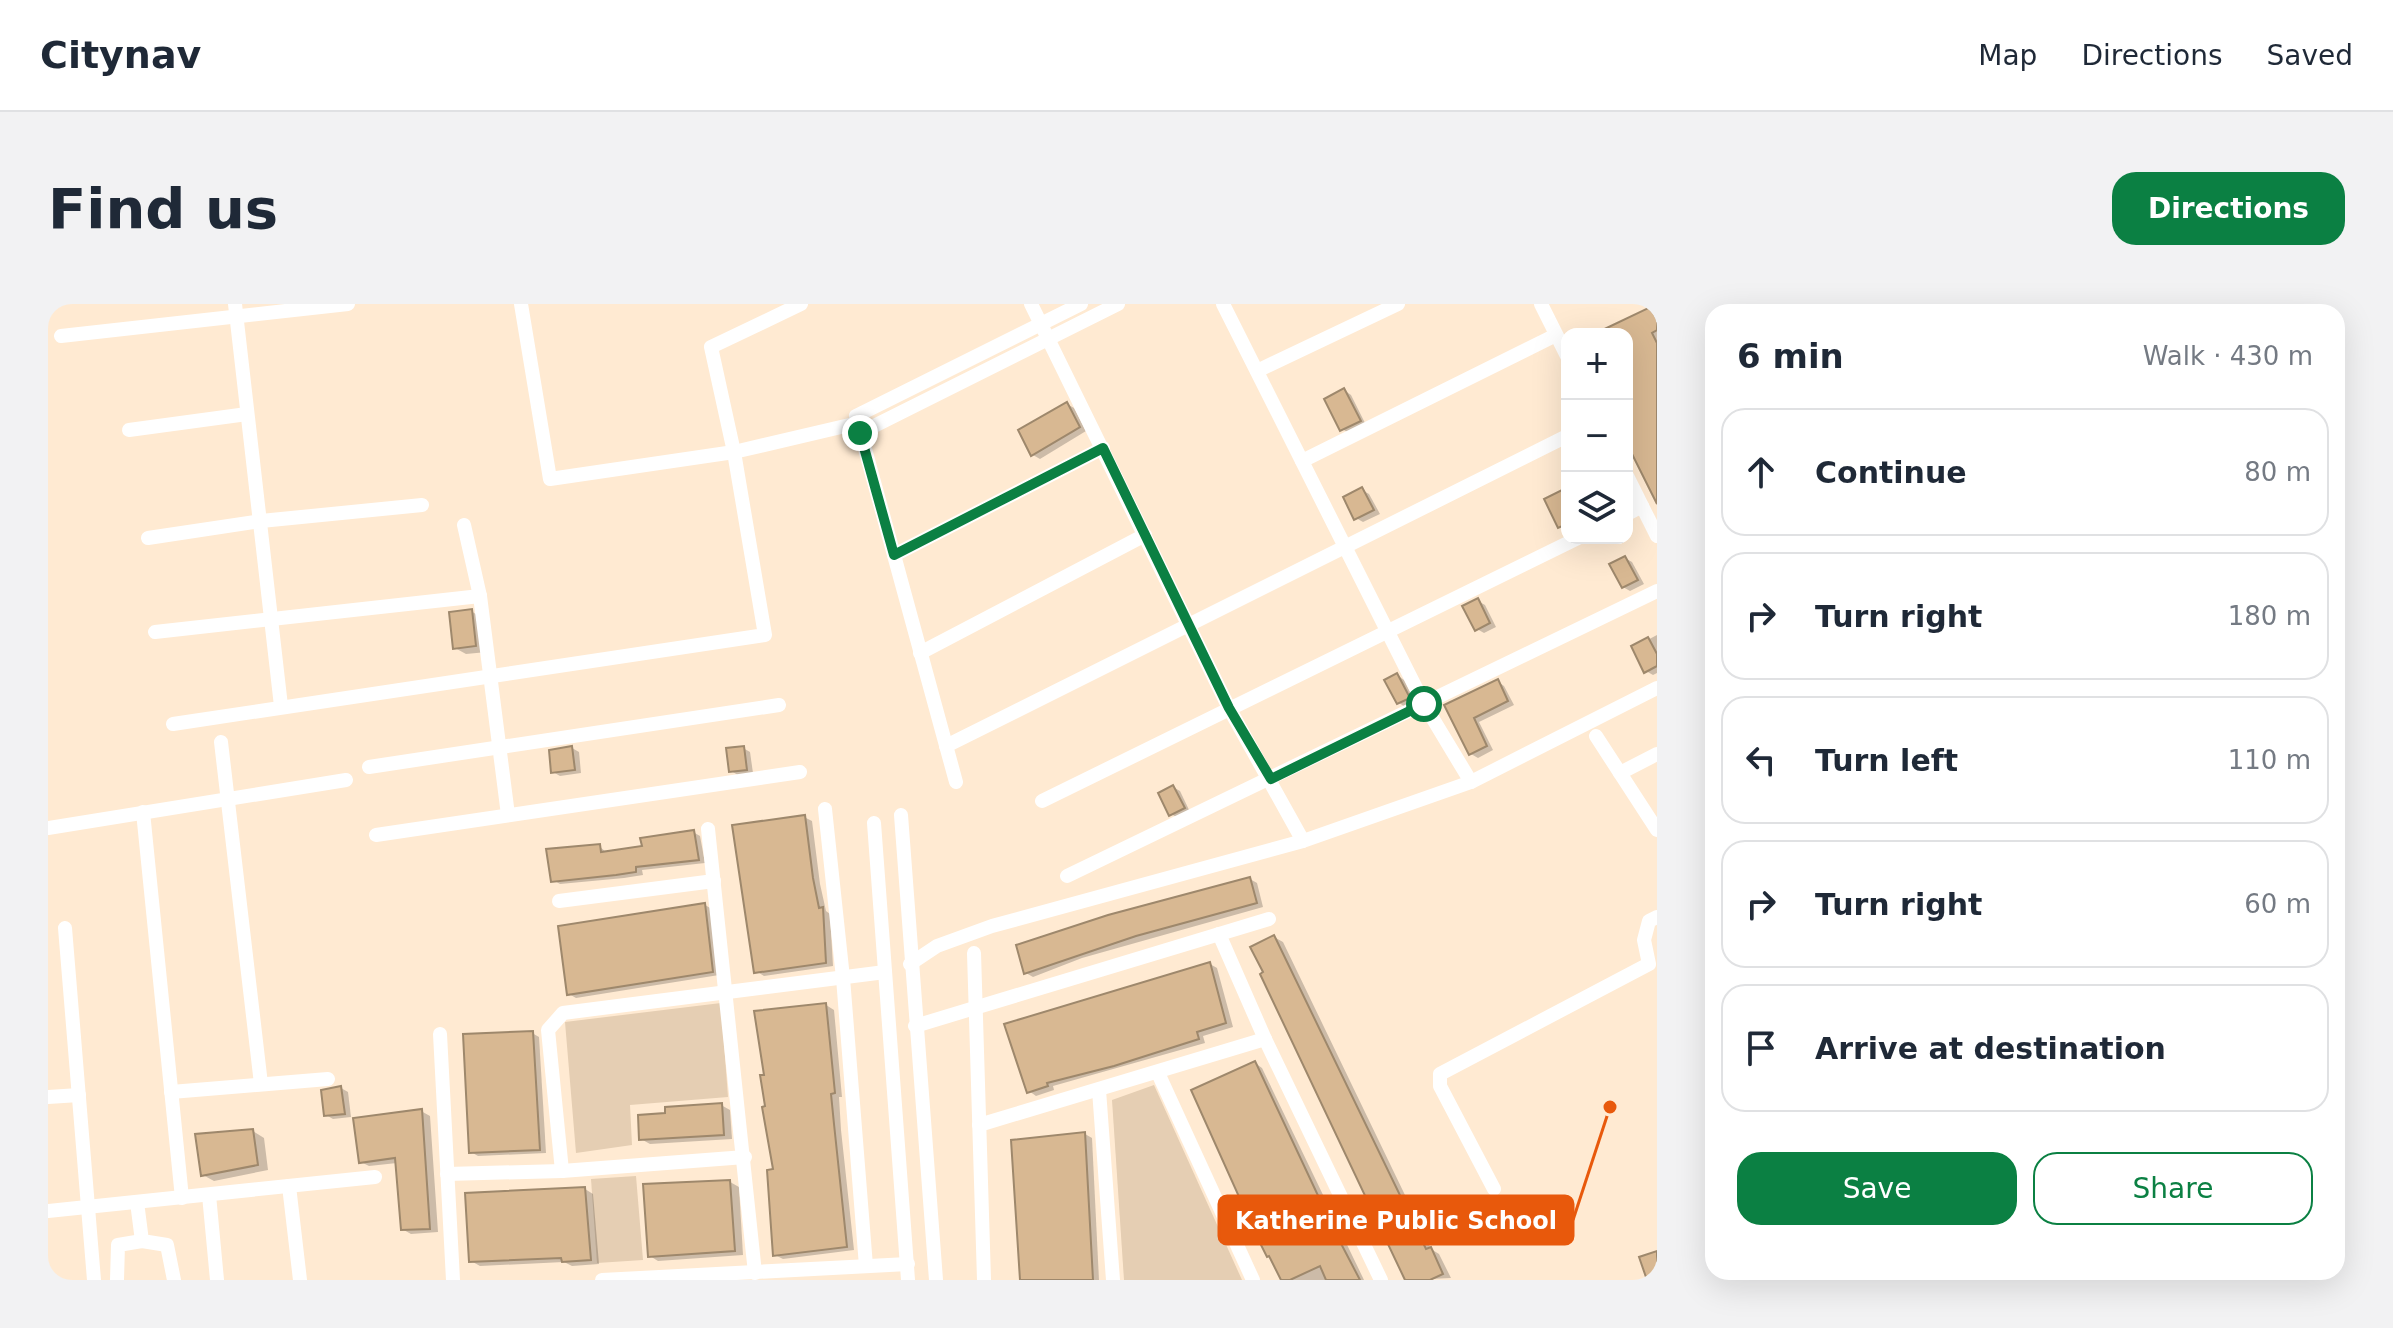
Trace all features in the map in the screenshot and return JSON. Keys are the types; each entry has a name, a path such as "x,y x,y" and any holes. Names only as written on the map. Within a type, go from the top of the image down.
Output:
{"street":[{"path":"61,336 236,310 348,304"},
{"path":"521,304 550,479 734,452 859,428 1049,341 1118,304"},
{"path":"1031,304 1229,708 1303,841"},
{"path":"956,782 856,416 1081,304"},
{"path":"1223,304 1424,704 1471,782"},
{"path":"1257,371 1398,304"},
{"path":"1541,304 1561,345"},
{"path":"173,724 765,635 734,452 711,347 792,306"},
{"path":"236,310 281,706"},
{"path":"1302,461 1556,335"},
{"path":"129,430 247,414"},
{"path":"946,746 1561,439"},
{"path":"894,555 1103,448"},
{"path":"1633,488 1657,536"},
{"path":"148,538 261,521 422,505"},
{"path":"1633,511 1642,506"},
{"path":"464,525 480,596 508,815"},
{"path":"920,653 1145,535"},
{"path":"1042,801 1566,544"},
{"path":"1067,876 1657,591"},
{"path":"155,632 480,596"},
{"path":"910,964 937,946 992,926 1303,841 1471,782 1657,688"},
{"path":"369,767 779,705"},
{"path":"1596,736 1657,830"},
{"path":"221,742 261,1084"},
{"path":"1620,773 1657,754"},
{"path":"376,835 800,772"},
{"path":"48,828 346,780"},
{"path":"825,809 843,978 866,1266"},
{"path":"143,812 182,1198"},
{"path":"901,815 936,1280"},
{"path":"874,823 908,1280"},
{"path":"708,829 728,994 755,1273"},
{"path":"559,901 714,881"},
{"path":"1494,1189 1440,1086 1440,1074 1649,964 1644,935 1649,921 1657,917"},
{"path":"915,1026 1269,919"},
{"path":"65,928 94,1280"},
{"path":"1219,934 1265,1039 1381,1280"},
{"path":"974,953 984,1280"},
{"path":"562,1171 548,1030 563,1013 885,972"},
{"path":"440,1034 453,1280"},
{"path":"979,1125 1265,1039"},
{"path":"1158,1073 1253,1280"},
{"path":"171,1092 328,1079"},
{"path":"1099,1090 1113,1280"},
{"path":"48,1097 79,1095"},
{"path":"447,1174 562,1171 745,1157"},
{"path":"48,1211 375,1177"},
{"path":"289,1186 300,1280"},
{"path":"209,1195 217,1280"},
{"path":"137,1202 142,1241"},
{"path":"117,1280 118,1245 142,1241 167,1245 174,1280"},
{"path":"602,1280 908,1264"}],"shaded area":[{"path":"721,1003 728,1097 630,1105 632,1145 576,1153 565,1022"},
{"path":"1154,1085 1242,1280 1124,1280 1112,1100"},
{"path":"636,1176 643,1260 597,1263 591,1179"}],"building":[{"path":"1657,304 1657,330 1652,333 1657,343 1657,504 1633,456 1633,328 1607,328"},
{"path":"1344,388 1361,421 1340,431 1324,399"},
{"path":"1067,402 1080,427 1031,456 1018,430"},
{"path":"1362,487 1374,510 1354,520 1343,497"},
{"path":"1561,490 1561,527 1558,528 1544,499"},
{"path":"1625,556 1638,580 1622,588 1609,564"},
{"path":"1478,598 1490,623 1475,631 1462,606"},
{"path":"472,609 476,646 453,649 449,612"},
{"path":"1648,637 1657,654 1657,666 1644,673 1631,646"},
{"path":"1397,673 1410,698 1397,704 1384,680"},
{"path":"1498,679 1508,701 1474,718 1487,746 1469,755 1444,705"},
{"path":"572,746 575,770 551,773 549,750"},
{"path":"744,746 747,770 729,772 726,748"},
{"path":"1173,785 1185,808 1169,816 1158,793"},
{"path":"805,815 813,878 819,908 823,907 826,963 754,973 732,825"},
{"path":"694,830 699,860 636,867 636,872 616,875 551,882 546,849 600,844 601,852 642,846 640,838"},
{"path":"1250,877 1257,903 1136,936 1024,974 1016,945 1108,915"},
{"path":"705,903 713,972 567,995 558,926"},
{"path":"1274,935 1426,1249 1431,1247 1443,1274 1430,1280 1405,1280 1260,974 1263,972 1250,947"},
{"path":"1210,962 1226,1023 1197,1032 1199,1039 1047,1083 1048,1086 1027,1093 1004,1024"},
{"path":"826,1003 835,1093 831,1094 847,1247 773,1256 767,1170 773,1169 762,1107 765,1106 760,1075 764,1075 754,1011"},
{"path":"533,1031 540,1150 469,1153 463,1034"},
{"path":"1255,1061 1360,1280 1326,1280 1320,1266 1290,1280 1281,1280 1257,1237 1261,1235 1244,1197 1240,1199 1191,1090"},
{"path":"341,1086 345,1114 324,1116 321,1090"},
{"path":"722,1103 724,1135 639,1140 638,1115 665,1113 665,1107"},
{"path":"422,1109 430,1229 401,1230 395,1158 359,1163 353,1118"},
{"path":"253,1129 258,1165 201,1176 195,1134"},
{"path":"1085,1132 1093,1280 1020,1280 1011,1140"},
{"path":"730,1180 735,1251 648,1257 643,1184"},
{"path":"585,1187 591,1260 562,1262 561,1258 469,1262 465,1193"},
{"path":"1657,1251 1657,1280 1647,1280 1639,1257"}],"place":[{"name":"Katherine Public School","path":"1610,1107"}],"route":[{"path":"860,433 894,555 1103,448 1229,708 1271,779 1424,704"}]}
